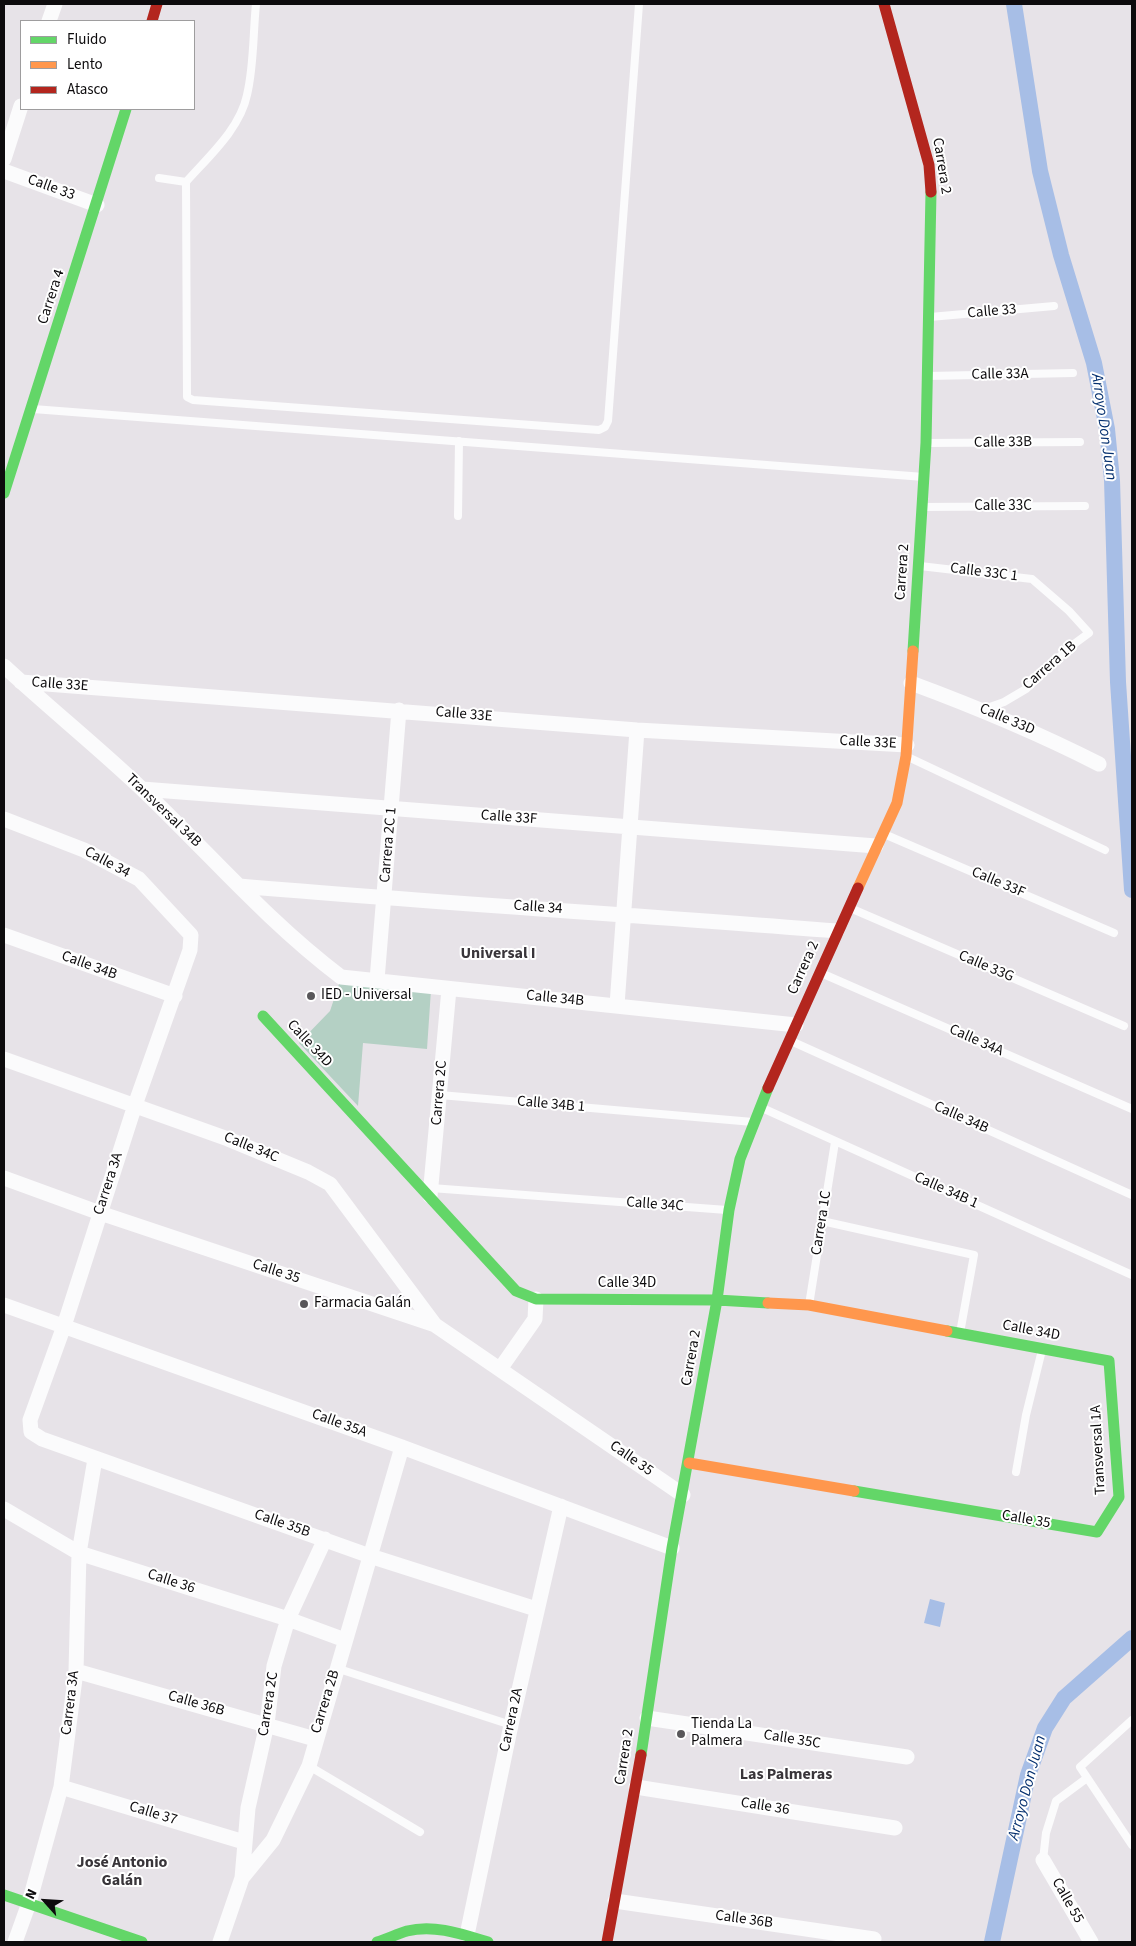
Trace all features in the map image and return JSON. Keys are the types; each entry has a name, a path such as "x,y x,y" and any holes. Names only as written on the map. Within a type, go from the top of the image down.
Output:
{"street":[{"path":"49,20 55,4"},
{"path":"152,20 157,4"},
{"name":"Carrera 2","path":"607,1942 636,1787 672,1548 689,1463 717,1300 729,1210 740,1159 759,1107 837,931 897,803 907,750 926,443 932,191 928,165 884,4"},
{"path":"4,159 20,109"},
{"name":"Carrera 4","path":"4,493 126,110"},
{"name":"Calle 33","path":"4,171 97,205"},
{"name":"Transversal 34B","path":"4,666 142,789 239,886 319,960"},
{"name":"Calle 33E","path":"21,682 907,750"},
{"name":"Calle 33D","path":"911,683 984,709 1099,764"},
{"name":"Carrera 2C 1","path":"377,980 399,710"},
{"path":"617,1005 637,730"},
{"name":"Calle 33F","path":"142,789 631,827 879,840"},
{"name":"Calle 34","path":"4,818 84,850 139,879 191,936"},
{"name":"Calle 34","path":"239,886 384,898 623,913 837,931"},
{"name":"Calle 34B","path":"4,935 175,996"},
{"name":"Carrera 3A","path":"32,1432 30,1420 64,1326 135,1105 175,996 190,950 191,936"},
{"name":"Calle 34B","path":"319,960 341,977 796,1025"},
{"name":"Carrera 2C","path":"431,1192 449,989"},
{"name":"Calle 34D","path":"264,1016 431,1192 516,1292 536,1299 717,1300 809,1305 1109,1360"},
{"name":"Calle 34C","path":"4,1059 228,1139 308,1172 330,1184 435,1324"},
{"name":"Calle 35","path":"4,1178 100,1213 435,1324 683,1495"},
{"path":"500,1369 535,1319 536,1299"},
{"name":"Calle 35A","path":"4,1305 402,1447 672,1548"},
{"name":"Transversal 1A","path":"1097,1532 1119,1497 1109,1360"},
{"name":"Calle 35B","path":"32,1432 42,1440 370,1556 536,1609"},
{"name":"Carrera 2B","path":"220,1942 242,1878 273,1840 309,1766 315,1739 402,1447"},
{"name":"Carrera 3A","path":"15,1942 29,1903 61,1787 76,1671 79,1553 95,1459"},
{"name":"Calle 35","path":"689,1463 1097,1532"},
{"name":"Carrera 2A","path":"467,1935 536,1609 560,1506"},
{"name":"Calle 36","path":"4,1509 79,1553 288,1619 345,1640"},
{"name":"Carrera 2C","path":"242,1878 248,1808 267,1724 274,1666 288,1619 325,1539"},
{"name":"Calle 36B","path":"76,1671 315,1739"},
{"name":"Calle 35C","path":"647,1718 908,1757"},
{"name":"Calle 37","path":"61,1787 244,1842"},
{"name":"Calle 36","path":"636,1787 894,1828"},
{"name":"Calle 55","path":"1043,1860 1091,1942"},
{"path":"4,1895 142,1942"},
{"name":"Calle 36B","path":"615,1902 874,1940"},
{"path":"377,1942 408,1931 436,1930 467,1935 488,1942"}],"lane":[{"path":"256,4 247,96 238,119 223,140 186,182 187,397 193,400 598,430 605,427 608,421 639,4"},
{"path":"159,178 186,182"},
{"name":"Calle 33","path":"930,318 1054,306"},
{"name":"Calle 33A","path":"928,376 1072,373"},
{"path":"31,408 924,477"},
{"path":"458,516 460,441"},
{"name":"Calle 33B","path":"926,443 1080,442"},
{"name":"Calle 33C","path":"922,507 1085,506"},
{"name":"Calle 33C 1","path":"918,566 1032,579 1069,611 1089,633"},
{"name":"Carrera 1B","path":"984,709 1004,702 1026,689 1058,658 1089,633"},
{"name":"Calle 33E","path":"907,750 1104,850"},
{"name":"Calle 33F","path":"879,840 1114,933"},
{"name":"Calle 33G","path":"848,907 1124,1026"},
{"name":"Calle 34A","path":"819,972 1132,1109"},
{"name":"Calle 34B","path":"789,1040 1132,1195"},
{"name":"Calle 34B 1","path":"440,1095 753,1122"},
{"name":"Calle 34B 1","path":"759,1107 1132,1275"},
{"name":"Carrera 1C","path":"809,1305 835,1142"},
{"name":"Calle 34C","path":"431,1192 729,1210"},
{"path":"822,1221 974,1254 960,1333"},
{"path":"1016,1472 1026,1415 1043,1348"},
{"path":"336,1668 511,1725"},
{"path":"1132,1720 1080,1768 1132,1845"},
{"path":"309,1766 420,1832"},
{"path":"1043,1860 1046,1834 1056,1801 1088,1778"}],"green space":[{"path":"340,981 431,990 427,1049 363,1043 358,1106 299,1043 330,1011"}],"water":[{"path":"930,1599 945,1603 940,1627 924,1623"}],"waterway":[{"name":"Arroyo Don Juan","path":"1014,4 1040,171 1061,255 1094,363 1107,429 1112,480 1118,682 1132,890"},
{"name":"Arroyo Don Juan","path":"992,1942 1028,1775 1045,1728 1064,1698 1132,1638"}],"traffic: fast":[{"path":"4,493 126,110"},
{"path":"913,651 926,443 931,192"},
{"path":"263,1016 516,1291 536,1299 717,1300 768,1303"},
{"path":"641,1755 672,1548 717,1300 729,1210 740,1159 768,1088"},
{"path":"854,1491 1097,1532 1119,1497 1109,1361 947,1331"},
{"path":"4,1895 142,1942"},
{"path":"377,1942 417,1929 438,1929 488,1942"}],"traffic: slow":[{"path":"858,888 897,803 906,756 913,651"},
{"path":"768,1303 809,1305 947,1331"},
{"path":"689,1463 854,1491"}],"traffic: jam":[{"path":"152,20 157,4"},
{"path":"884,4 929,165 931,192"},
{"path":"768,1088 858,888"},
{"path":"607,1942 641,1755"}],"place":[{"name":"IED - Universal","path":"311,996"},
{"name":"Farmacia Galán","path":"304,1304"},
{"name":"Tienda La Palmera","path":"681,1734"}],"district":[{"name":"Universal I","path":"498,954"},
{"name":"Las Palmeras","path":"786,1775"},
{"name":"José Antonio Galán","path":"122,1872"}]}
